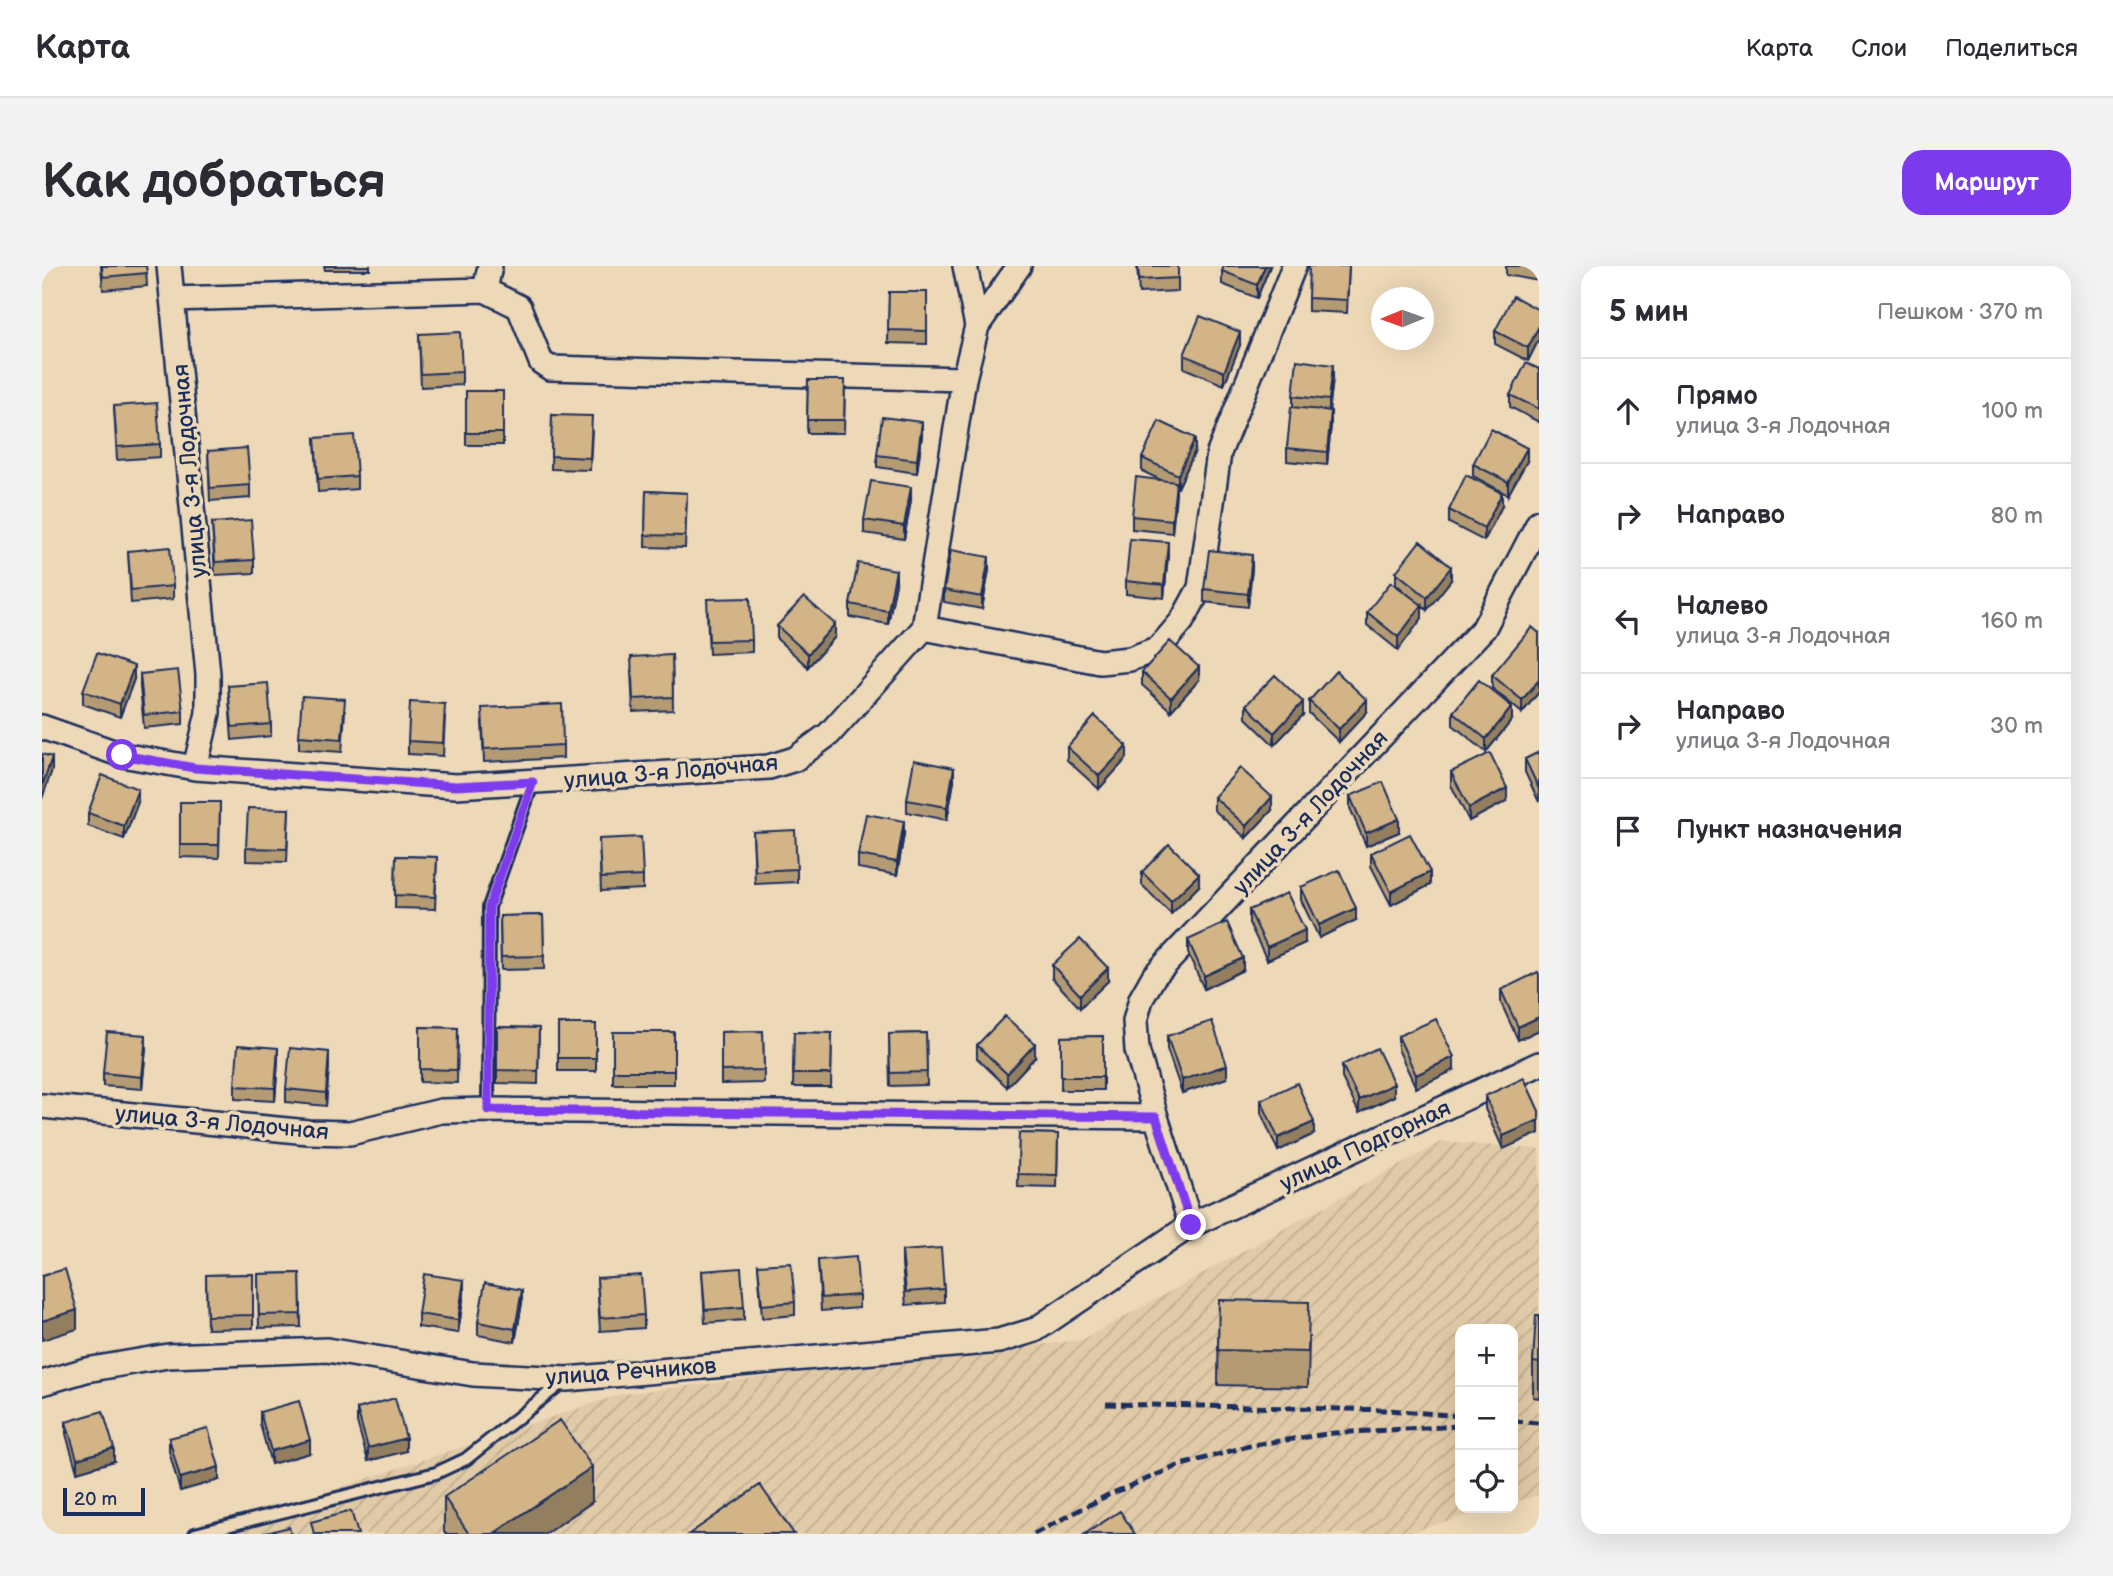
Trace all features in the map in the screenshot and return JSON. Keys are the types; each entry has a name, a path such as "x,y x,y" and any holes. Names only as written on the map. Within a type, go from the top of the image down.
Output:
{"street":[{"name":"улица 3-я Лодочная","path":"169,266 208,674 208,713 195,768"},
{"path":"485,290 490,266"},
{"path":"965,266 977,326"},
{"path":"1019,266 977,326 964,379 925,628 1100,662 1130,659 1159,648 1182,621 1200,588 1219,453 1294,266"},
{"path":"172,299 485,290 519,307 541,362 550,368 964,379"},
{"name":"улица 3-я Лодочная","path":"1191,1225 1137,1050 1135,1021 1141,999 1154,976 1485,628 1539,522"},
{"name":"улица 3-я Лодочная","path":"42,727 122,755 195,768 456,786 769,767 795,759 829,734 925,628"},
{"name":"улица Подгорная","path":"1191,1225 1539,1064"},
{"name":"улица 3-я Лодочная","path":"42,1106 308,1132 350,1133 441,1111 488,1110 1156,1117"},
{"name":"улица Речников","path":"42,1383 86,1370 168,1356 327,1350 473,1374 567,1379 999,1341 1035,1330 1191,1225"}],"lane":[{"path":"488,1110 489,907 533,782"},
{"path":"195,1534 436,1474 466,1459 567,1379"}],"shaded area":[{"path":"1442,1142 1539,1149 1539,1495 1518,1501 1518,1324 1455,1324 1455,1513 1477,1513 1404,1534 201,1534 621,1394 1082,1340"}],"building":[{"path":"102,266 146,266 147,273 103,277"},
{"path":"1138,266 1178,266 1178,278 1139,280"},
{"path":"1224,266 1265,266 1257,285 1222,271"},
{"path":"1309,266 1349,266 1347,300 1308,298"},
{"path":"889,292 927,292 927,331 888,330"},
{"path":"1513,296 1539,310 1539,326 1528,348 1495,331"},
{"path":"1200,316 1240,332 1224,372 1184,355"},
{"path":"460,332 462,372 421,374 419,334"},
{"path":"1297,360 1333,365 1329,400 1293,396"},
{"path":"1526,363 1539,369 1539,409 1510,395"},
{"path":"808,380 845,380 844,420 807,420"},
{"path":"466,391 503,391 503,433 466,433"},
{"path":"157,403 160,444 117,447 114,406"},
{"path":"1291,407 1331,411 1327,452 1287,448"},
{"path":"552,415 592,416 590,458 551,456"},
{"path":"882,417 922,422 917,460 877,455"},
{"path":"1159,421 1195,438 1178,475 1142,458"},
{"path":"1491,429 1527,448 1508,482 1473,464"},
{"path":"354,435 357,476 318,479 315,438"},
{"path":"247,448 250,485 210,488 208,451"},
{"path":"1466,475 1502,493 1484,528 1449,510"},
{"path":"1136,477 1176,482 1172,520 1132,516"},
{"path":"871,481 911,487 904,526 864,520"},
{"path":"646,491 687,493 685,536 645,535"},
{"path":"251,520 254,560 215,562 212,523"},
{"path":"1130,539 1168,542 1164,585 1126,581"},
{"path":"1420,541 1451,567 1427,597 1396,572"},
{"path":"170,547 173,586 131,590 128,551"},
{"path":"951,550 989,557 982,597 944,590"},
{"path":"1209,550 1252,555 1248,594 1204,589"},
{"path":"858,563 896,570 888,611 850,604"},
{"path":"1391,582 1422,605 1398,637 1367,612"},
{"path":"804,597 835,624 808,654 777,626"},
{"path":"750,598 752,640 709,641 707,599"},
{"path":"1532,627 1539,633 1539,680 1522,700 1492,675"},
{"path":"1170,641 1199,667 1171,698 1142,672"},
{"path":"97,653 134,666 120,704 83,691"},
{"path":"672,655 673,697 633,699 631,657"},
{"path":"178,670 183,711 144,715 140,674"},
{"path":"1336,671 1367,700 1339,729 1309,701"},
{"path":"1275,675 1303,702 1274,733 1246,705"},
{"path":"1479,680 1512,707 1486,739 1453,712"},
{"path":"268,683 271,724 232,727 228,686"},
{"path":"302,696 345,699 342,739 299,736"},
{"path":"410,702 445,704 443,743 408,741"},
{"path":"562,704 563,745 484,749 482,708"},
{"path":"1095,716 1127,746 1099,776 1067,747"},
{"path":"1539,752 1539,789 1525,759"},
{"path":"1490,753 1507,788 1469,808 1451,772"},
{"path":"42,754 52,757 42,786"},
{"path":"914,760 954,768 947,807 907,800"},
{"path":"1240,768 1272,797 1246,826 1214,797"},
{"path":"102,775 138,789 124,826 88,813"},
{"path":"1383,782 1399,819 1366,833 1350,796"},
{"path":"180,802 220,802 219,845 180,845"},
{"path":"248,808 289,809 287,849 246,848"},
{"path":"866,814 904,821 897,862 858,855"},
{"path":"795,830 797,869 755,871 753,832"},
{"path":"1410,834 1430,872 1391,892 1371,853"},
{"path":"641,837 643,876 601,878 599,839"},
{"path":"1169,844 1199,874 1171,901 1142,872"},
{"path":"396,856 437,857 435,897 395,895"},
{"path":"1339,870 1356,908 1319,925 1301,887"},
{"path":"1287,893 1305,930 1267,947 1249,910"},
{"path":"543,915 544,956 501,957 500,916"},
{"path":"1227,922 1243,958 1204,976 1188,940"},
{"path":"1080,939 1108,968 1080,995 1052,965"},
{"path":"1538,972 1539,1017 1518,1027 1501,990"},
{"path":"1005,1016 1035,1044 1007,1074 977,1045"},
{"path":"1436,1019 1454,1057 1416,1075 1398,1036"},
{"path":"1212,1021 1227,1065 1182,1080 1167,1036"},
{"path":"558,1024 596,1024 596,1058 558,1058"},
{"path":"420,1027 458,1028 457,1070 420,1069"},
{"path":"497,1027 539,1028 538,1071 497,1070"},
{"path":"763,1031 764,1070 721,1071 721,1032"},
{"path":"107,1032 146,1035 142,1077 103,1073"},
{"path":"613,1032 674,1032 674,1071 613,1071"},
{"path":"794,1032 832,1033 831,1074 793,1074"},
{"path":"926,1033 927,1072 890,1073 889,1034"},
{"path":"1103,1036 1103,1077 1061,1077 1061,1037"},
{"path":"238,1045 278,1048 275,1088 235,1086"},
{"path":"290,1048 329,1052 326,1093 286,1089"},
{"path":"1377,1048 1394,1084 1359,1100 1342,1065"},
{"path":"1524,1078 1539,1111 1539,1120 1503,1136 1485,1096"},
{"path":"1297,1083 1314,1122 1278,1138 1261,1100"},
{"path":"1019,1133 1058,1134 1057,1175 1018,1174"},
{"path":"941,1248 944,1289 906,1292 902,1251"},
{"path":"856,1257 859,1295 821,1298 818,1260"},
{"path":"791,1263 795,1302 762,1305 758,1265"},
{"path":"741,1268 744,1307 705,1310 702,1271"},
{"path":"65,1269 77,1310 42,1321 42,1276"},
{"path":"300,1273 301,1314 259,1315 258,1274"},
{"path":"253,1274 253,1315 207,1316 206,1275"},
{"path":"424,1274 464,1280 458,1320 418,1314"},
{"path":"641,1275 644,1315 600,1318 597,1278"},
{"path":"485,1283 522,1290 515,1329 478,1322"},
{"path":"1219,1300 1309,1302 1308,1352 1218,1350"},
{"path":"1536,1315 1539,1315 1539,1363 1533,1362"},
{"path":"395,1398 406,1438 368,1448 357,1409"},
{"path":"299,1401 310,1440 271,1451 260,1412"},
{"path":"103,1411 114,1448 77,1459 66,1422"},
{"path":"560,1420 592,1467 493,1534 469,1534 444,1497"},
{"path":"208,1428 219,1467 180,1478 169,1438"},
{"path":"760,1485 794,1534 689,1534"},
{"path":"351,1511 358,1534 314,1534 311,1522"},
{"path":"1120,1511 1135,1534 1085,1534"},
{"path":"289,1527 291,1534 262,1534"}],"railway":[{"path":"1106,1404 1389,1410 1455,1416"},
{"path":"1518,1421 1539,1423"},
{"path":"1034,1534 1108,1495 1178,1466 1252,1445 1334,1433 1455,1426"}],"route":[{"path":"122,755 195,768 456,786 533,782 489,907 488,1110 1156,1117 1191,1225"}]}
